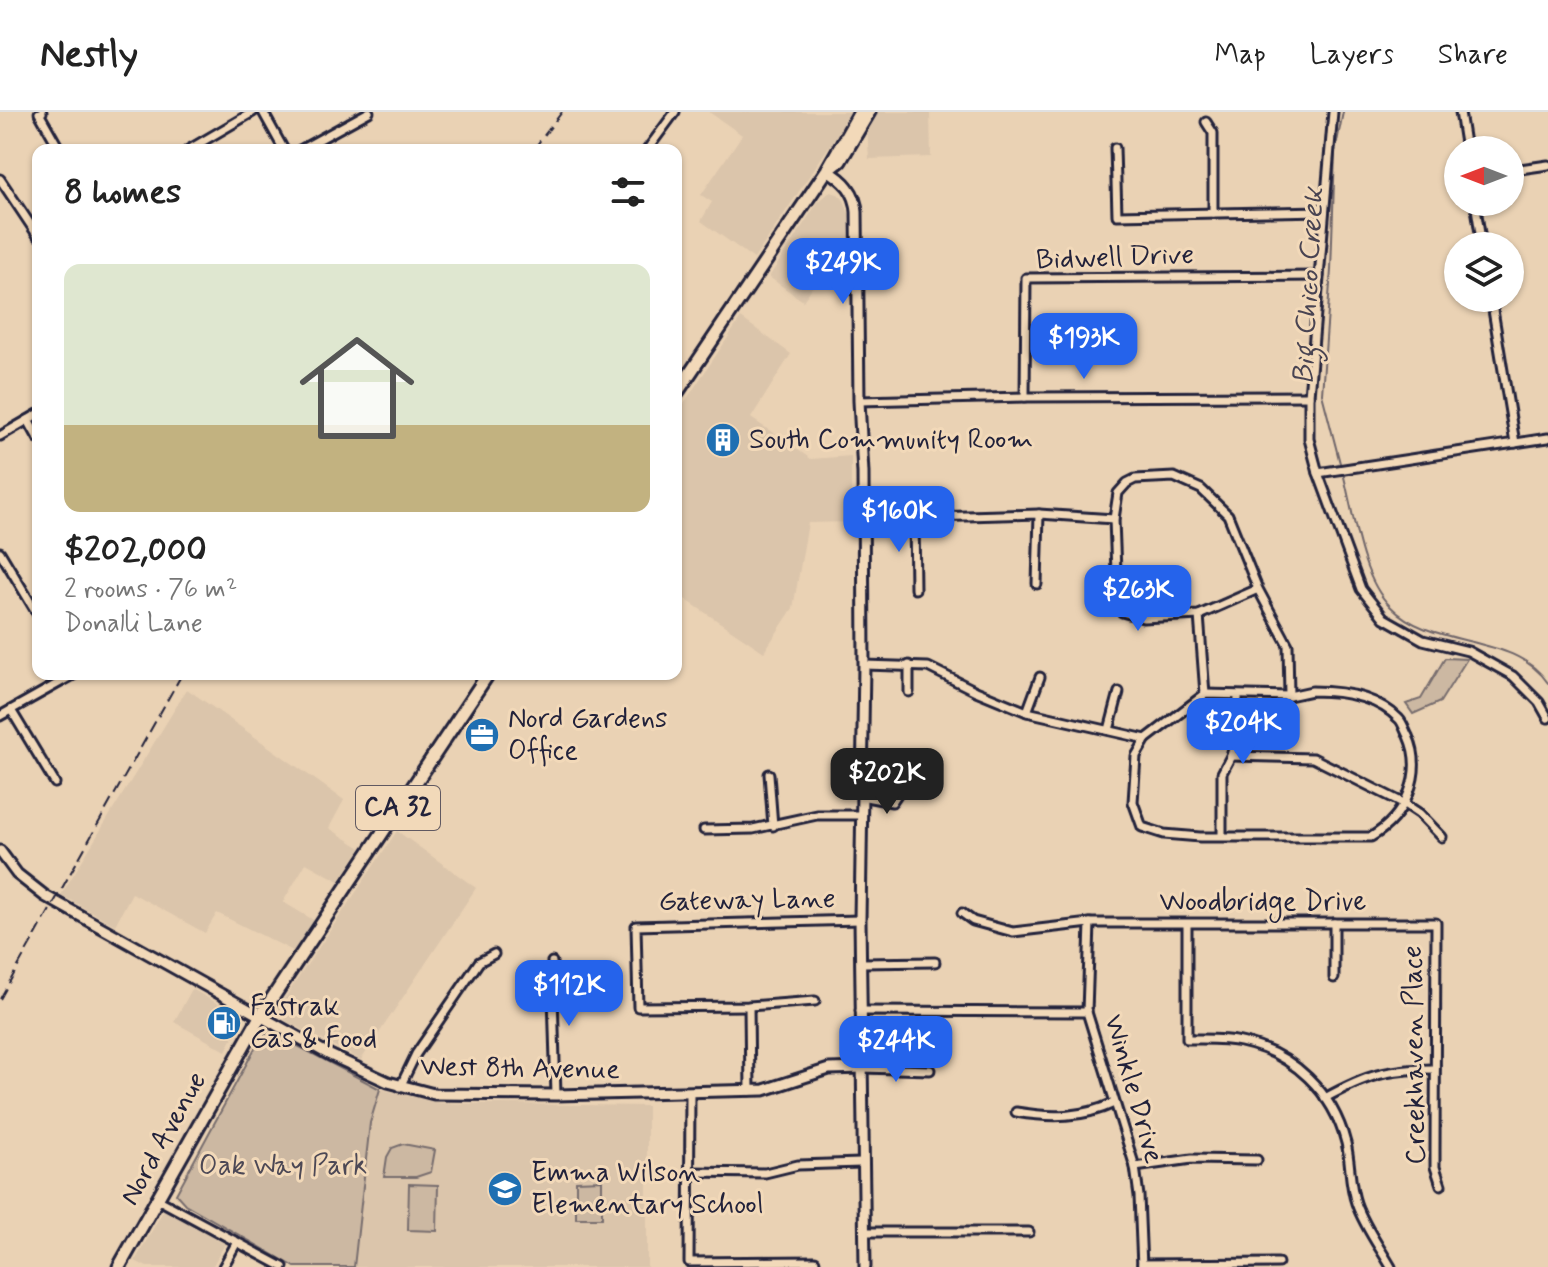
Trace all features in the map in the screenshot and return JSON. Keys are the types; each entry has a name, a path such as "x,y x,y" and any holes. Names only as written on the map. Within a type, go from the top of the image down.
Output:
{"main road":[{"path":"682,385 827,170 860,112"},
{"path":"827,170 840,161 869,112"},
{"name":"Nord Avenue","path":"119,1267 261,1015 484,680"}],"street":[{"path":"42,112 39,113 57,144"},
{"path":"198,144 253,112"},
{"path":"263,112 281,144"},
{"path":"311,144 369,112"},
{"path":"651,144 675,112"},
{"path":"1333,112 1309,396 1309,439 1318,473 1361,589 1384,618 1423,640 1468,651 1513,676 1539,702 1548,718"},
{"path":"1460,112 1464,136"},
{"path":"1206,122 1213,133 1213,213"},
{"path":"1115,148 1117,215 1323,211"},
{"path":"1524,168 1548,165"},
{"path":"827,170 839,177 857,201 864,665 860,1011 865,1267"},
{"path":"0,179 32,227"},
{"name":"Bidwell Drive","path":"1025,397 1026,278 1319,276"},
{"path":"1493,312 1515,443"},
{"path":"859,401 1309,396"},
{"path":"0,436 32,418"},
{"path":"28,420 32,427"},
{"path":"1318,473 1548,438"},
{"path":"1258,589 1199,615 1143,618 1122,612 1117,599 1114,519 1118,493 1135,479 1174,477 1201,489 1228,515 1258,589 1288,645 1289,696"},
{"path":"862,519 1039,514 1114,519"},
{"path":"1037,584 1039,514"},
{"path":"914,519 915,589"},
{"path":"0,552 32,605"},
{"path":"1199,615 1205,694"},
{"path":"864,665 928,667 976,691 1047,719 1146,739"},
{"path":"909,665 909,692"},
{"path":"1027,712 1040,677"},
{"path":"0,716 64,680"},
{"path":"1312,691 1340,691 1371,700 1401,720 1413,747 1415,772 1405,804 1386,828 1371,837 1164,834 1142,827 1133,802 1136,756 1146,739 1205,694 1238,696 1289,696 1312,691"},
{"path":"1109,730 1119,692"},
{"path":"1222,835 1222,773 1231,756 1237,733 1238,696"},
{"path":"11,710 55,783"},
{"path":"1231,756 1313,758 1405,804 1420,814 1442,837"},
{"path":"769,774 773,826"},
{"path":"861,796 892,802 898,793"},
{"path":"704,830 773,826 817,815 860,815"},
{"name":"West 8th Avenue","path":"0,851 17,874 45,896 330,1055 400,1087 434,1094 750,1091 764,1090 829,1069 863,1068"},
{"name":"Woodbridge Drive","path":"962,913 973,921 1013,932 1090,923 1436,923"},
{"name":"Gateway Lane","path":"749,1006 638,1007 636,926 860,920"},
{"name":"Winkle Drive","path":"1090,923 1087,1012 1135,1167 1142,1266"},
{"path":"1334,923 1334,978"},
{"name":"Creekhaven Place","path":"1436,923 1435,1167 1441,1185"},
{"path":"1187,924 1187,1039 1239,1041 1275,1053 1305,1074 1325,1098 1347,1146 1355,1201 1391,1267"},
{"path":"400,1087 416,1054 479,962 494,954"},
{"path":"552,962 556,1095"},
{"path":"861,963 935,962"},
{"path":"750,1091 749,1006 815,1001"},
{"path":"860,1011 1087,1012"},
{"path":"863,1068 930,1070"},
{"path":"1325,1098 1382,1072 1435,1069"},
{"path":"690,1093 689,1262 815,1261"},
{"path":"1016,1112 1070,1117 1093,1113 1114,1103"},
{"path":"1135,1167 1192,1159 1257,1160"},
{"path":"689,1172 765,1173 798,1165 861,1163"},
{"path":"159,1200 283,1267"},
{"path":"865,1232 1029,1232"},
{"path":"223,1267 237,1242"},
{"path":"1142,1266 1278,1263"}],"shaded area":[{"path":"709,112 852,112 754,259 701,221 712,202 701,195 742,135"},
{"path":"873,112 930,112 931,157 869,159 867,126"},
{"path":"830,192 844,200 849,214 849,255 836,252 803,301 769,277 818,202"},
{"path":"741,318 791,354 751,418 811,459 851,456 851,522 808,523 793,608 764,652 682,597 682,406"},
{"path":"187,689 344,800 329,828 361,848 339,881 306,863 283,902 315,921 293,951 217,913 205,933 132,893 115,925 61,895"},
{"path":"397,831 476,888 361,1060 286,1021 278,1008"},
{"path":"192,989 238,1015 241,1022 226,1051 174,1022"},
{"name":"Emma Wilson Elementary School","path":"380,1089 440,1103 647,1106 647,1267 354,1267 370,1123"},
{"path":"164,1209 225,1244 212,1267 147,1267 135,1261"}],"green space":[{"path":"1445,658 1467,659 1440,702 1413,714 1406,704 1421,699"},
{"name":"Oak Way Park","path":"268,1033 380,1089 370,1123 354,1267 295,1267 185,1204 176,1194 262,1035"},
{"path":"403,1144 435,1150 431,1172 416,1177 384,1177 387,1157 392,1148"},
{"path":"602,1180 602,1218 576,1218 576,1181"},
{"path":"409,1184 438,1185 437,1231 408,1230"}],"waterway":[{"name":"Big Chico Creek","path":"1341,467 1322,394 1335,152 1343,112"},
{"name":"Big Chico Creek","path":"1343,473 1365,562 1390,606 1428,630 1515,655 1533,667 1548,683"}],"railway":[{"path":"538,144 562,112"},
{"path":"0,999 179,680"}],"place":[{"name":"South Community Room","path":"723,440"},
{"name":"Nord Gardens Office","path":"482,735"},
{"name":"Fastrak Gas & Food","path":"224,1023"},
{"name":"Emma Wilson Elementary School","path":"505,1189"}]}
